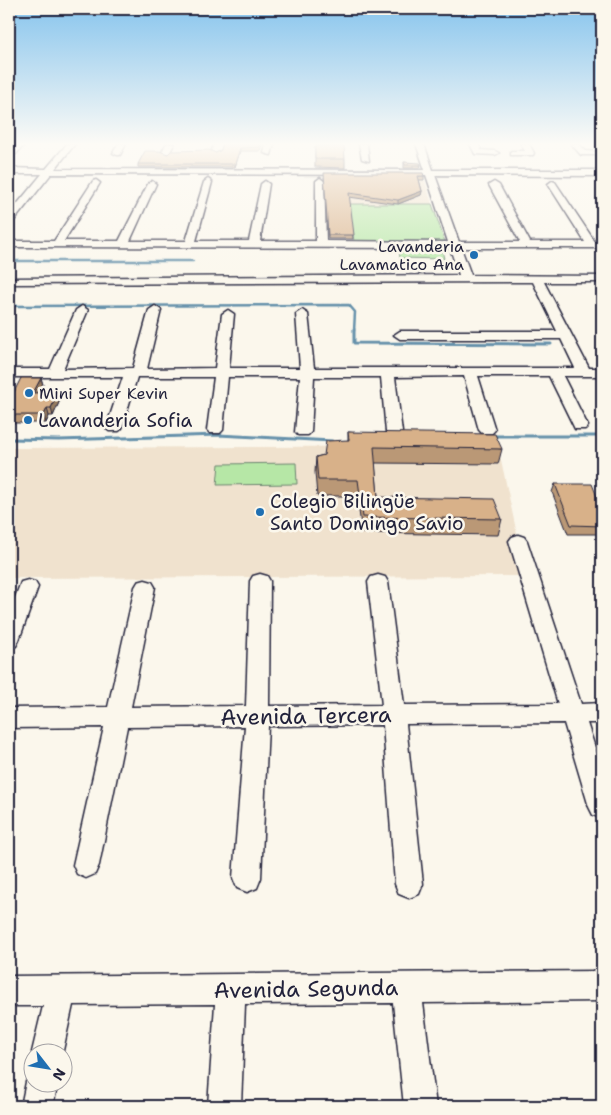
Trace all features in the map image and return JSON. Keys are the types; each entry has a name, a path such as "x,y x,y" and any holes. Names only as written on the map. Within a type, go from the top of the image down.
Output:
{"street":[{"path":"9,220 29,196"},
{"path":"57,244 88,196"},
{"path":"123,244 146,196"},
{"path":"190,244 204,196"},
{"path":"254,244 263,196"},
{"path":"320,196 321,244"},
{"path":"438,196 466,278"},
{"path":"500,196 528,245"},
{"path":"561,196 597,245"},
{"path":"9,244 597,245"},
{"path":"9,281 466,278 602,280"},
{"path":"537,279 584,372"},
{"path":"55,372 82,310"},
{"path":"114,428 155,310"},
{"path":"215,430 228,314"},
{"path":"302,314 307,372 303,432"},
{"path":"400,335 565,335"},
{"path":"10,376 55,372 602,372"},
{"path":"387,372 394,432"},
{"path":"470,372 487,430"},
{"path":"554,372 580,426"},
{"path":"518,542 602,807"},
{"path":"247,878 257,716 260,581"},
{"path":"378,582 394,715 409,884"},
{"path":"9,640 28,587"},
{"path":"86,865 145,587"},
{"name":"Avenida Tercera","path":"9,718 602,713"},
{"name":"Avenida Segunda","path":"9,992 602,986"},
{"path":"406,988 420,1106"},
{"path":"225,1106 231,989"},
{"path":"50,1042 61,991"},
{"path":"37,1106 40,1092"}],"shaded area":[{"path":"349,196 430,196 432,204 350,204"},
{"name":"Colegio Bilingüe Santo Domingo Savio","path":"498,446 526,576 9,578 9,448"}],"green space":[{"path":"350,204 432,204 445,242 354,242"},
{"path":"399,249 442,250 444,259 400,258"},
{"path":"296,463 297,484 217,485 219,464"}],"building":[{"path":"325,196 349,196 354,235 328,235"},
{"path":"370,196 409,196 398,200"},
{"path":"21,378 41,378 33,393 58,392 51,408 47,408 44,415 9,415 9,402"},
{"path":"348,432 495,434 502,449 374,447 378,497 494,499 502,519 363,517 358,480 318,480 316,457 324,455 326,441 349,440"},
{"path":"555,484 592,484 602,509 602,526 571,525"}],"waterway":[{"path":"9,261 193,261"},
{"path":"9,306 349,305 355,312 354,331"},
{"path":"354,331 354,343 551,344"},
{"path":"9,439 59,440 218,435 332,441"},
{"path":"491,436 602,436"}],"place":[{"name":"Lavanderia Lavamatico Ana","path":"474,255"},
{"name":"Mini Super Kevin","path":"29,393"},
{"name":"Lavanderia Sofia","path":"28,420"},
{"name":"Colegio Bilingüe Santo Domingo Savio","path":"260,512"}]}
